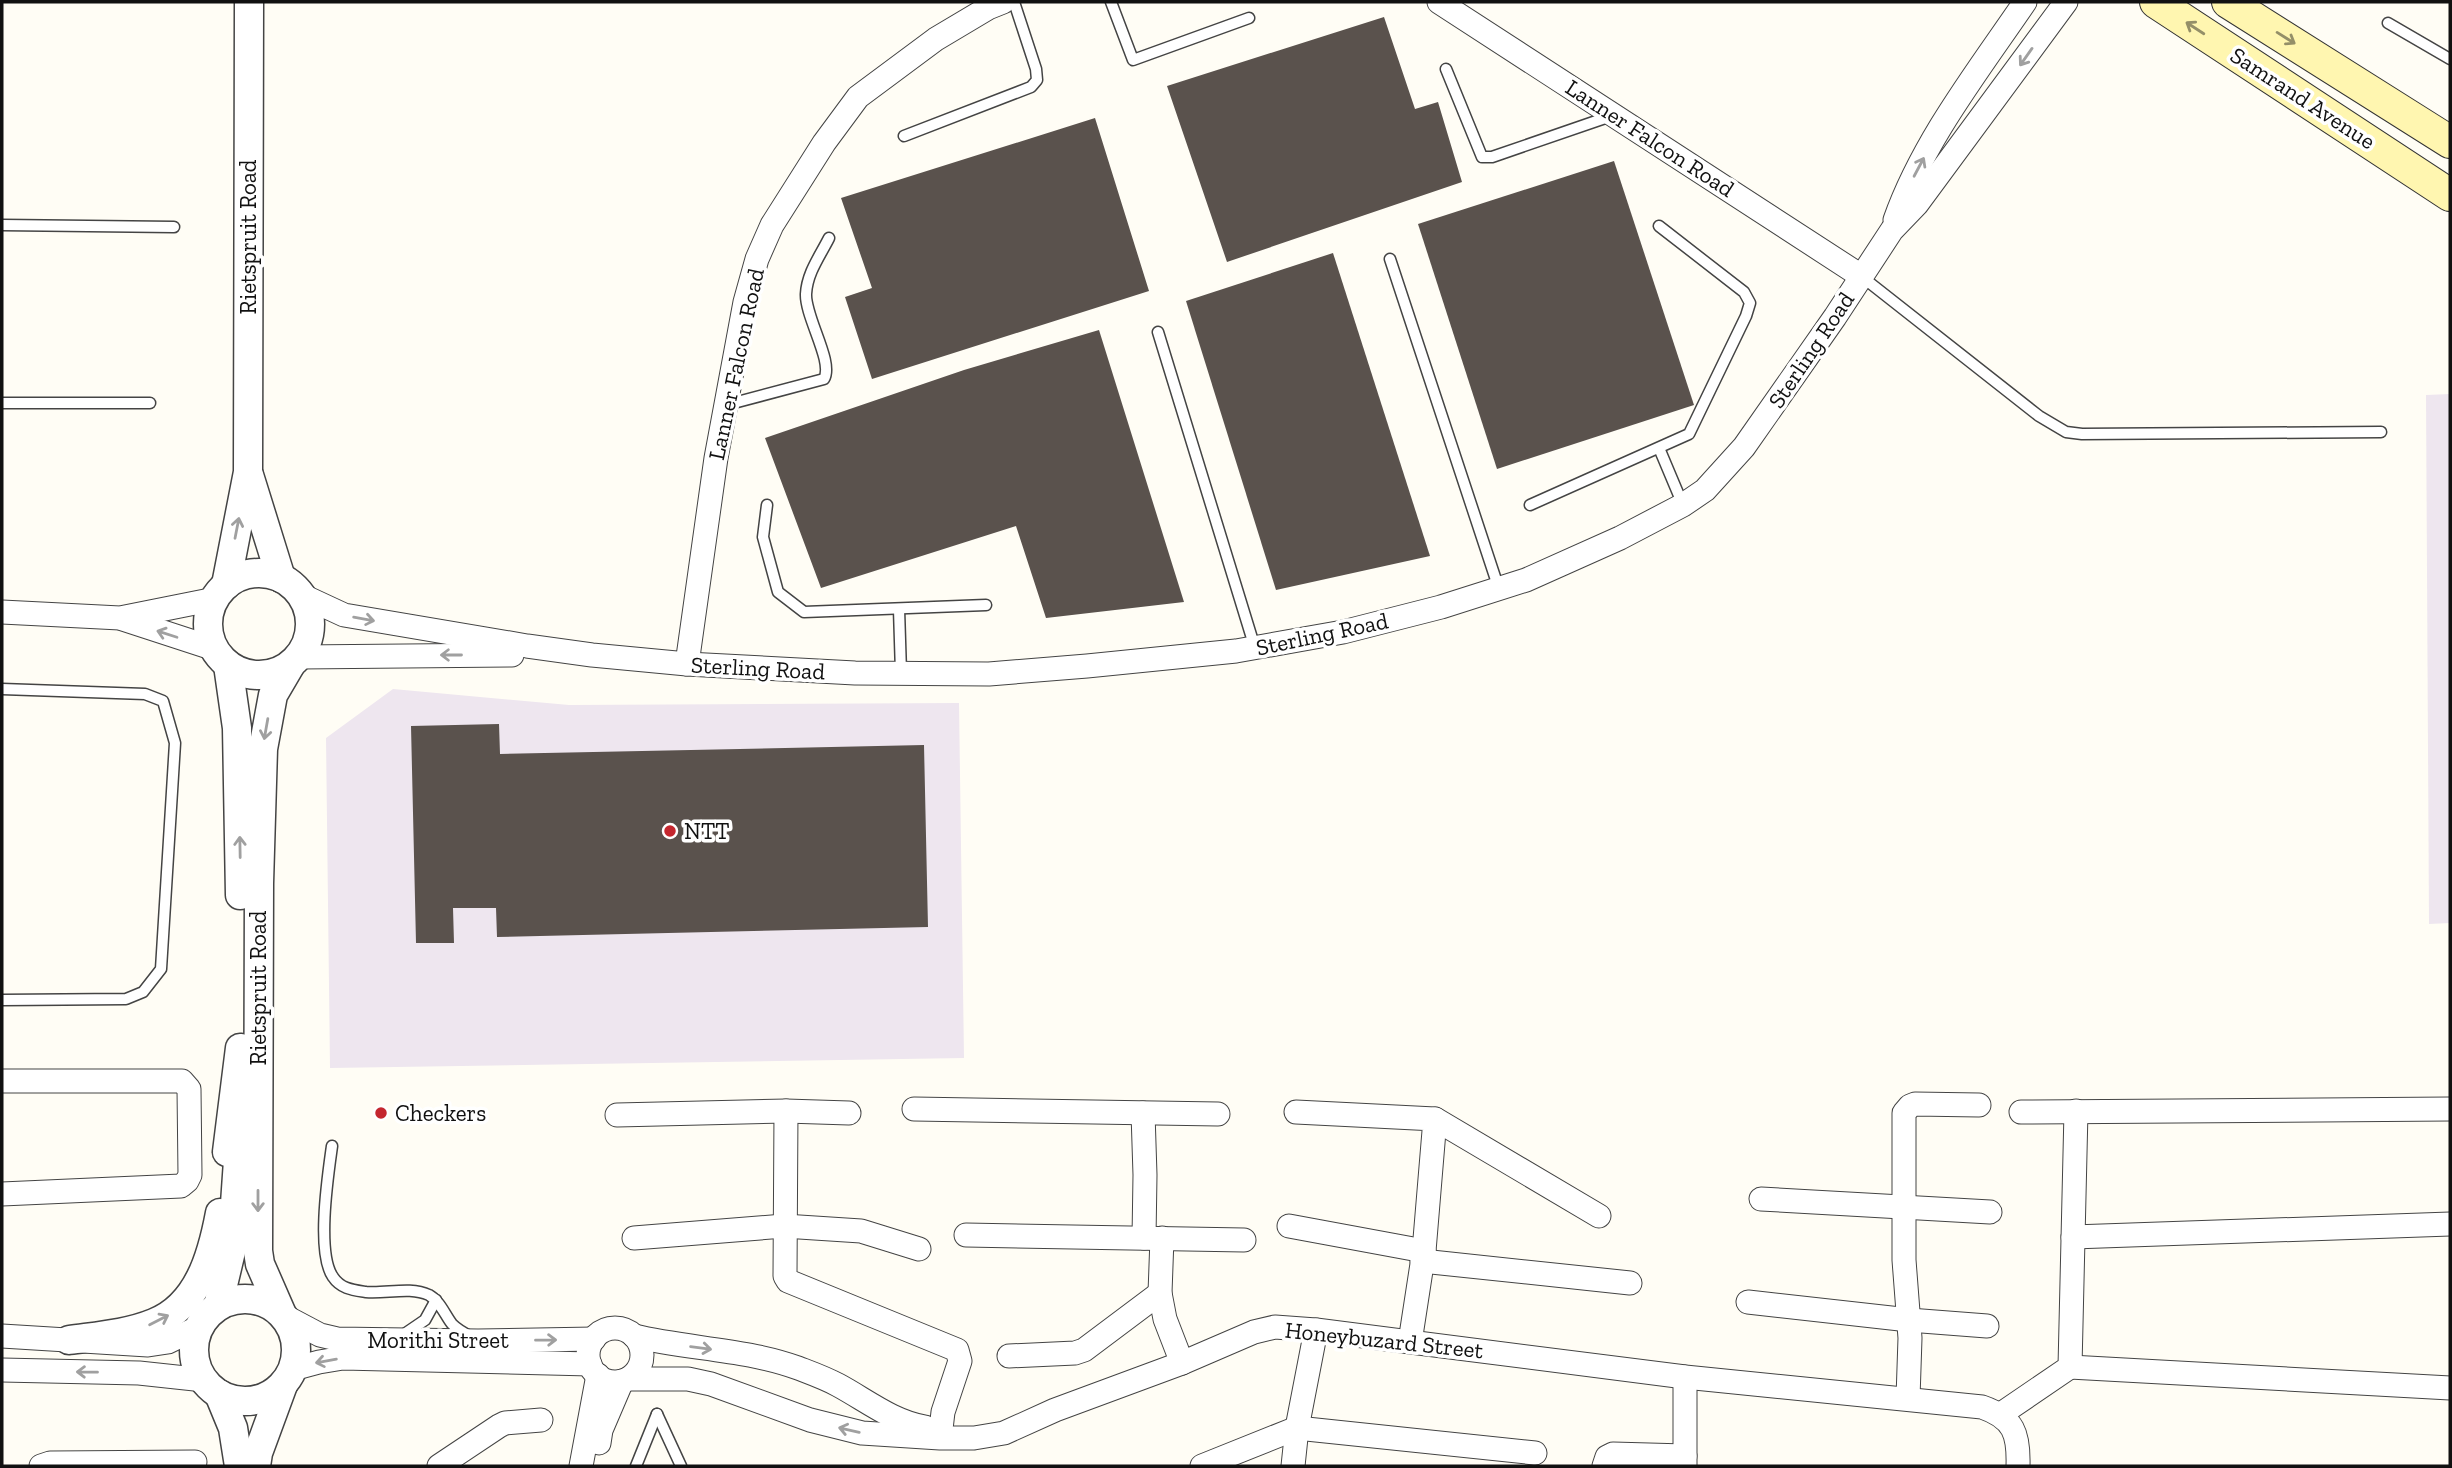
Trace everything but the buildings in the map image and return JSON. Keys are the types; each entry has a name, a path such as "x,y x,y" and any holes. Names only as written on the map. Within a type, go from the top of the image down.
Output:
{"main road":[{"name":"Samrand Avenue","path":"2156,2 2450,195"},
{"name":"Samrand Avenue","path":"2228,2 2450,142"}],"street":[{"name":"Rietspruit Road","path":"220,592 248,472 249,2"},
{"name":"Lanner Falcon Road","path":"687,664 716,458 745,302 757,259 772,225 824,143 858,97 936,39 1003,2"},
{"name":"Lanner Falcon Road","path":"1439,2 1861,276"},
{"name":"Sterling Road","path":"1892,230 1903,198 1934,138 2025,2"},
{"name":"Sterling Road","path":"291,586 344,615 592,655 687,664 989,674 1255,648 1343,632 1499,589 1560,567 1683,505 1705,490 1744,447 1892,230 1917,204 2066,2"},
{"name":"Rietspruit Road","path":"248,472 291,586"},
{"path":"120,618 221,657 239,671 265,675 295,661 308,642 311,626 309,610 291,586 258,573 236,579 220,592 209,611 209,637 221,657"},
{"path":"2,612 120,618 220,592"},
{"name":"Sterling Road","path":"295,661 592,655"},
{"name":"Rietspruit Road","path":"218,1306 232,1247 240,1146 237,728 221,657"},
{"name":"Rietspruit Road","path":"284,1315 260,1264 258,1251 259,883 263,749 274,695 295,661"},
{"path":"69,1340 128,1331 155,1323 175,1311 191,1294 213,1250 240,1048"},
{"path":"2,1081 182,1081 189,1089 190,1175 181,1186 2,1194"},
{"path":"1908,1398 1910,1364 1904,1261 1904,1117 1906,1109 1915,1104 1979,1105"},
{"path":"2021,1112 2450,1108"},
{"path":"914,1109 1218,1114"},
{"path":"617,1115 786,1111 849,1113"},
{"path":"786,1111 784,1272 788,1281 957,1350 960,1361 940,1429"},
{"path":"2070,1367 2077,1111"},
{"path":"1296,1112 1435,1119 1599,1216"},
{"path":"1143,1113 1145,1175 1160,1293 1165,1319 1182,1363"},
{"path":"1410,1342 1423,1256 1435,1119"},
{"path":"1761,1199 1990,1212"},
{"path":"2073,1237 2450,1224"},
{"path":"634,1238 784,1226 861,1231 919,1249"},
{"path":"1289,1226 1423,1256 1629,1283"},
{"path":"966,1235 1244,1240"},
{"path":"1009,1356 1075,1353 1084,1350 1160,1293"},
{"path":"239,1466 233,1428 195,1363 194,1345 199,1327 207,1315 218,1306 239,1298 262,1300 284,1315 295,1334 297,1351 258,1453 256,1466"},
{"path":"1748,1302 1987,1326"},
{"name":"Morithi Street","path":"284,1315 320,1335 337,1339 594,1339 600,1333 618,1329 634,1336"},
{"path":"2,1336 148,1345 168,1342 199,1327"},
{"name":"Honeybuzard Street","path":"625,1380 688,1379 711,1384 810,1420 862,1433 974,1438 1004,1433 1055,1410 1182,1363 1254,1332 1275,1327 1685,1377 1908,1398 1982,1407 2001,1414"},
{"path":"1293,1466 1297,1428 1316,1330"},
{"path":"594,1466 601,1430 625,1380 635,1374 642,1359 642,1350 634,1336"},
{"name":"Honeybuzard Street","path":"634,1336 795,1367 836,1384 894,1417 921,1427 973,1429 1055,1410"},
{"path":"581,1466 590,1429 594,1370 588,1356 594,1339"},
{"name":"Morithi Street","path":"288,1377 319,1362 343,1358 594,1370 609,1381 625,1380"},
{"path":"2018,1466 2017,1441 2012,1428 2001,1414 2070,1367 2450,1388"},
{"path":"2,1370 139,1373 211,1387 235,1400 253,1401 269,1395 288,1377"},
{"path":"1604,1466 1607,1457 1614,1454 1685,1461 1685,1377"},
{"path":"439,1466 505,1423 541,1420"},
{"path":"1202,1466 1297,1428 1535,1453"},
{"path":"41,1466 50,1463 195,1462"}],"lane":[{"path":"904,136 1031,87 1037,80 1036,69 1014,2"},
{"path":"1111,2 1133,60 1249,18"},
{"path":"2388,23 2450,59"},
{"path":"1446,69 1482,157 1492,157 1614,115"},
{"path":"2,225 174,226"},
{"path":"1530,505 1689,435 1746,316 1750,303 1744,292 1659,226"},
{"path":"726,405 824,379 827,368 806,306 806,292 810,275 829,238"},
{"path":"1390,259 1499,589"},
{"path":"1861,276 2039,416 2066,432 2381,432"},
{"path":"1158,332 1255,648"},
{"path":"2,403 150,403"},
{"path":"1659,448 1683,505"},
{"path":"766,505 763,537 778,592 804,612 986,605"},
{"path":"899,609 901,673"},
{"path":"2,689 145,694 163,701 175,743 161,969 143,992 126,999 2,1000"},
{"path":"332,1146 324,1209 327,1266 333,1278 351,1290 376,1293 415,1291 430,1296 436,1300 451,1322 478,1341"},
{"path":"391,1340 420,1325 436,1300"},
{"path":"636,1466 657,1414 681,1466"}],"shaded area":[{"path":"2450,394 2450,923 2429,924 2426,395"},
{"path":"393,689 569,705 959,703 964,1058 330,1068 326,738"}],"place":[{"name":"NTT","path":"670,831"},
{"name":"Checkers","path":"381,1113"}]}
